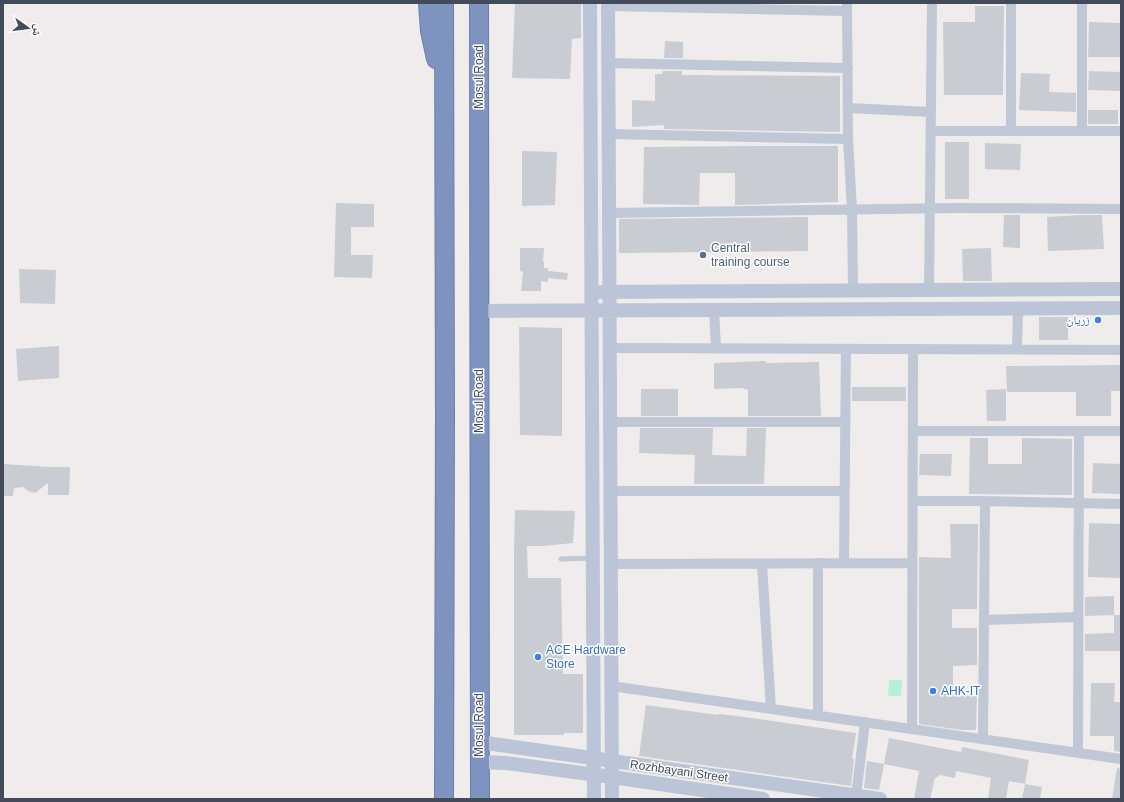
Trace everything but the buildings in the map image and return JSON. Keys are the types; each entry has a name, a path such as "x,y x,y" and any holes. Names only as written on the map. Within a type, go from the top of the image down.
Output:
{"highway":[{"path":"423,3 434,53 444,81"},
{"path":"428,3 430,31"},
{"path":"444,3 444,799"},
{"name":"Mosul Road","path":"479,6 480,799"}],"street":[{"path":"590,3 594,799"},
{"path":"929,290 932,3"},
{"path":"1011,3 1011,131"},
{"path":"1082,3 1082,131"},
{"path":"612,799 608,5 847,7 848,139 852,210 853,290"},
{"path":"590,41 608,42"},
{"path":"608,63 848,68"},
{"path":"848,108 931,112"},
{"path":"931,131 1121,131"},
{"path":"608,134 848,139"},
{"path":"609,213 930,208 1121,209"},
{"path":"591,292 1121,289"},
{"path":"998,290 998,308"},
{"path":"1017,349 1018,308"},
{"path":"479,311 1121,308"},
{"path":"714,310 716,348"},
{"path":"610,348 1121,350"},
{"path":"844,564 846,349"},
{"path":"912,729 913,349"},
{"path":"610,422 845,422"},
{"path":"913,431 1121,431"},
{"path":"1078,753 1079,431"},
{"path":"610,491 844,491"},
{"path":"913,501 1121,504"},
{"path":"983,739 985,501"},
{"path":"593,524 610,523"},
{"path":"611,564 912,563"},
{"path":"762,564 771,709"},
{"path":"818,564 818,716"},
{"path":"984,620 1078,617"},
{"path":"611,686 1121,759"},
{"path":"856,796 865,722"},
{"name":"Rozhbayani Street","path":"479,742 880,799"},
{"path":"506,763 508,747"},
{"name":"Rozhbayani Street","path":"479,762 506,763 612,777 690,794 763,799"}],"lane":[{"path":"561,559 593,558"}],"green space":[{"path":"889,680 902,680 901,696 888,696"}],"place":[{"name":"Central training course","path":"703,255"},
{"name":"زریان","path":"1098,320"},
{"name":"ACE Hardware Store","path":"538,657"},
{"name":"AHK-IT","path":"933,691"}]}
